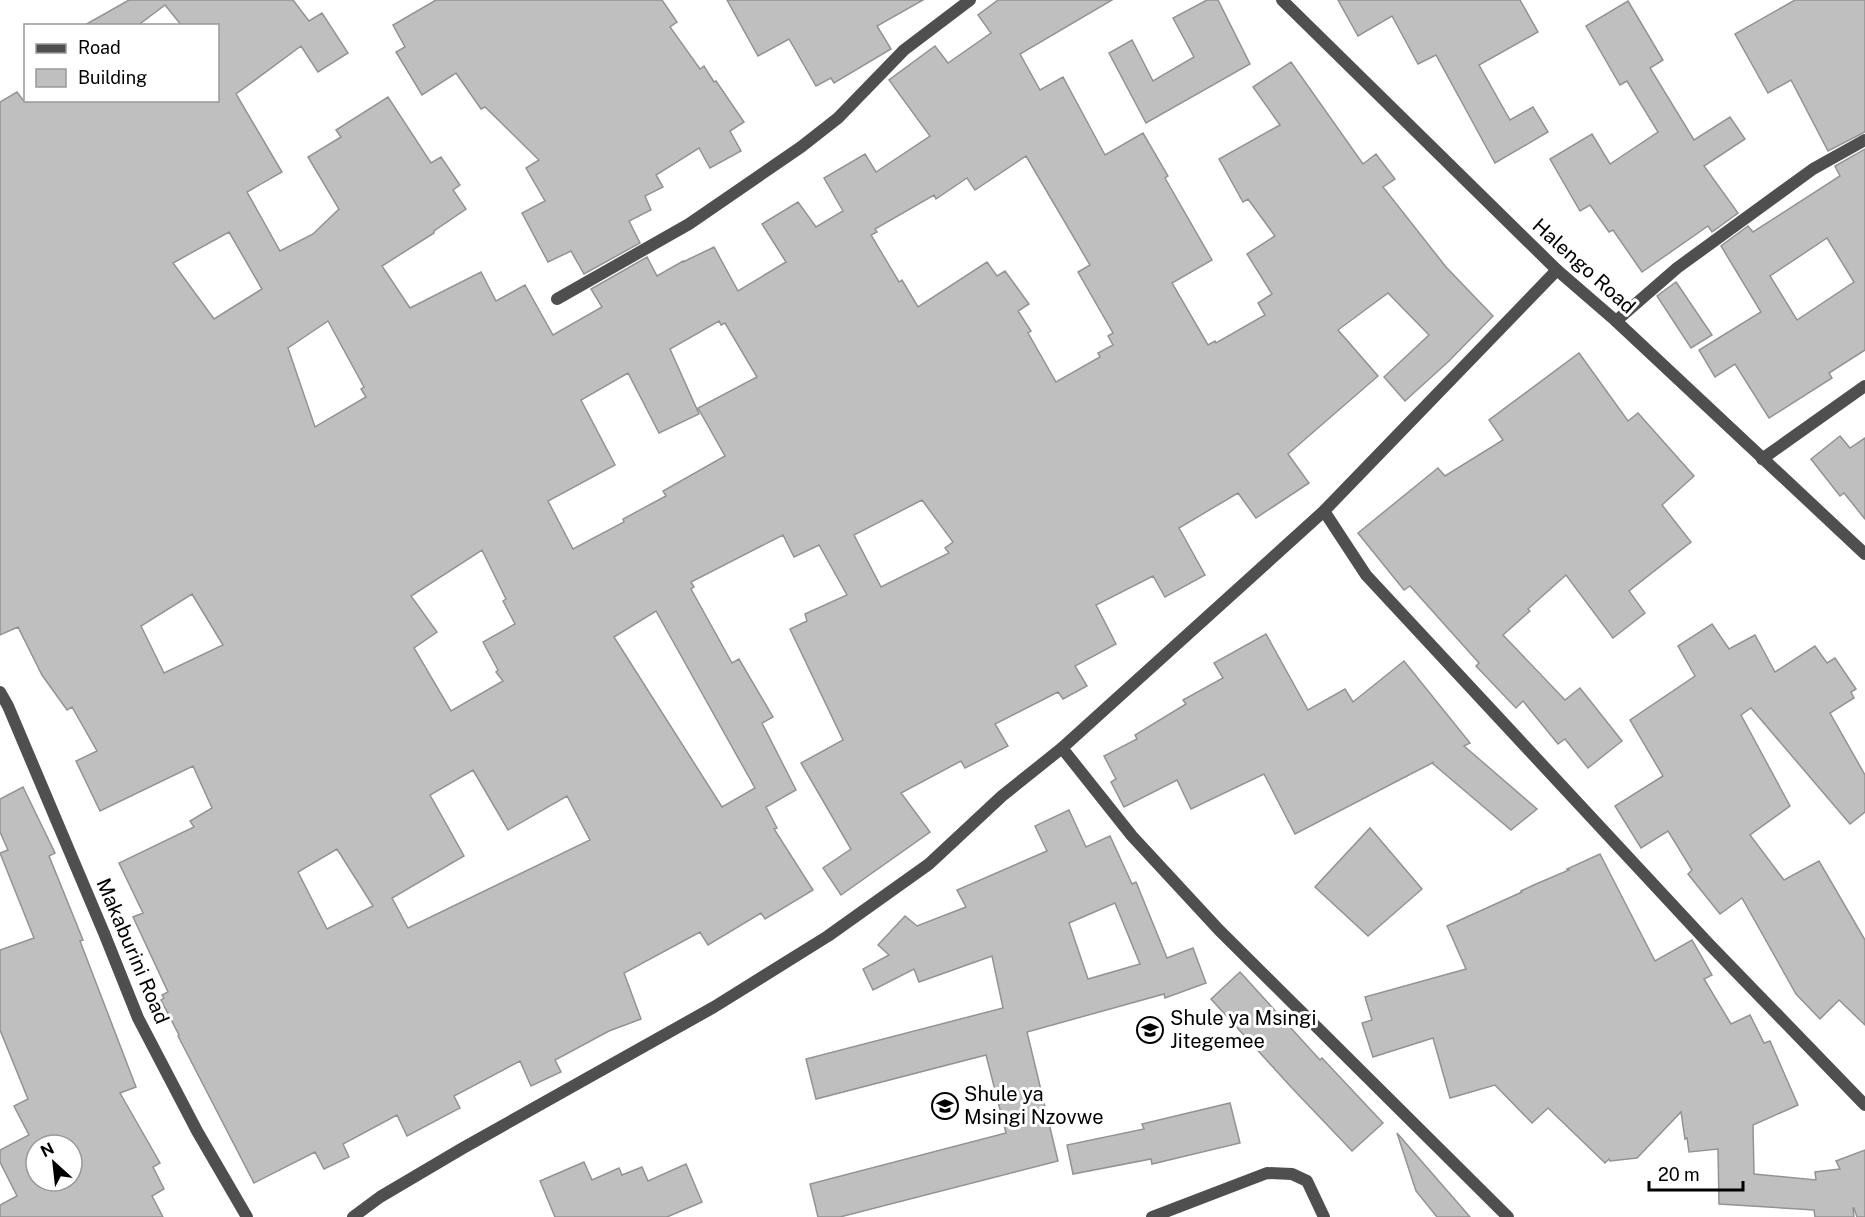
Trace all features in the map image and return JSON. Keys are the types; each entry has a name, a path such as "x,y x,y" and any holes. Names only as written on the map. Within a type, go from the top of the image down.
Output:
{"street":[{"path":"557,299 689,224 801,147 838,118 904,50 970,0"},
{"name":"Halengo Road","path":"1282,0 1557,270 1616,321 1865,554"},
{"path":"1616,321 1677,268 1813,169 1865,140"},
{"path":"353,1217 391,1191 714,1007 828,936 929,864 1002,796 1062,748 1324,511 1557,270"},
{"path":"1762,459 1865,386"},
{"path":"1324,511 1366,574 1709,944 1865,1105"},
{"name":"Makaburini Road","path":"0,692 100,922 138,1018 197,1131 247,1217"},
{"path":"1062,748 1132,836 1219,930 1508,1217"},
{"path":"1152,1217 1267,1173 1292,1173 1307,1181 1324,1217"}],"building":[{"path":"129,0 293,0 309,21 322,13 348,53 318,72 301,46 236,94 282,172 247,192 280,251 313,234 339,209 308,157 341,137 336,130 388,97 431,163 441,157 460,185 453,190 466,209 434,233 382,266 410,308 481,272 496,301 525,285 553,335 602,307 591,289 647,257 657,276 714,247 738,291 786,262 762,224 798,202 816,227 843,211 824,178 865,154 876,172 930,136 889,80 935,46 948,63 991,33 978,15 998,0 1112,0 1020,54 1040,90 1063,77 1105,155 1143,133 1168,176 1165,178 1212,260 1172,283 1208,345 1215,341 1216,343 1265,315 1258,303 1272,294 1247,254 1275,236 1248,199 1243,202 1219,159 1280,125 1253,87 1291,62 1363,164 1376,154 1395,179 1383,187 1446,267 1493,316 1405,401 1384,377 1429,335 1388,293 1338,330 1378,376 1288,454 1309,483 1256,518 1238,493 1179,528 1205,575 1165,597 1153,576 1096,605 1116,644 1075,666 1087,686 1063,699 1058,692 995,724 1008,746 965,768 961,761 901,793 930,832 841,895 823,868 851,849 801,763 843,740 790,629 807,621 805,614 847,595 819,545 794,557 783,535 691,582 694,587 691,589 732,663 739,659 773,717 762,723 796,790 766,807 777,828 774,829 813,890 765,919 761,913 708,945 700,932 624,973 641,1019 609,1031 555,1060 561,1072 531,1086 520,1061 454,1096 460,1108 407,1136 397,1115 343,1144 349,1157 324,1169 315,1152 254,1183 161,1000 164,998 162,995 168,992 133,917 143,913 119,863 194,827 190,821 212,808 193,766 100,811 76,761 97,751 72,707 67,710 42,675 18,627 0,635 0,102 17,92 24,102 219,102 219,24 180,24 165,5 140,24 87,24","holes":["1026,156 1090,265 1078,272 1113,333 1108,336 1113,345 1098,353 1100,357 1056,382 1028,333 1031,331 1018,311 1029,304 1005,271 997,276 987,262 918,307 902,280 899,282 871,235 877,232 875,229 934,195 936,199 967,178 975,190","229,232 262,289 214,319 173,263","328,321 364,387 361,389 366,397 315,427 288,348","719,321 721,325 725,323 757,377 698,408 725,456 663,491 666,496 623,519 624,522 573,549 548,501 615,465 581,400 628,373 659,433 699,414 670,349","922,500 953,542 945,548 949,553 881,587 854,535","482,550 506,599 503,601 515,624 483,642 498,670 496,672 503,681 451,711 414,648 437,632 411,596","192,594 223,645 164,673 141,626","656,611 755,788 722,807 614,637","473,770 508,830 567,796 590,840 408,928 392,898 464,856 430,795","337,849 373,906 327,929 298,872"]},
{"path":"436,0 662,0 677,22 670,27 700,69 704,66 714,82 716,81 744,122 730,131 741,151 710,168 699,148 656,175 663,187 645,196 651,210 629,221 640,243 584,274 571,251 548,262 522,213 545,201 526,168 539,160 485,107 481,109 456,73 422,95 396,52 405,47 393,25"},
{"path":"727,0 923,0 877,26 891,49 834,83 831,78 816,86 789,39 758,56"},
{"path":"1207,0 1218,0 1250,64 1146,123 1109,53 1132,40 1153,81 1194,57 1173,18"},
{"path":"1338,0 1520,0 1538,32 1479,65 1510,120 1533,107 1548,132 1495,163 1436,55 1418,64 1392,16 1358,36"},
{"path":"1795,0 1865,0 1865,132 1828,151 1791,80 1768,93 1735,34"},
{"path":"1628,1 1663,60 1650,68 1694,140 1730,117 1745,139 1704,166 1738,213 1712,232 1708,226 1642,272 1613,230 1609,232 1590,205 1580,211 1550,159 1592,134 1610,164 1658,132 1627,81 1620,85 1586,26"},
{"path":"1865,149 1865,350 1829,373 1832,378 1769,418 1735,364 1715,377 1699,350 1761,312 1721,246 1748,226 1753,232 1840,176 1835,166","holes":["1827,238 1854,282 1797,320 1770,276"]},
{"path":"1676,282 1712,335 1691,348 1657,296"},
{"path":"1579,353 1628,421 1638,413 1694,476 1662,505 1691,542 1629,591 1645,613 1613,638 1566,575 1503,635 1565,700 1580,688 1622,741 1588,768 1565,739 1558,744 1523,701 1516,708 1476,666 1479,663 1410,586 1404,590 1358,533 1438,468 1445,476 1503,440 1489,420"},
{"path":"1840,436 1850,448 1865,438 1865,519 1844,493 1840,496 1811,459"},
{"path":"1712,624 1729,649 1755,635 1775,672 1815,646 1827,663 1835,658 1856,689 1851,692 1854,698 1830,713 1865,775 1865,812 1850,824 1751,708 1741,715 1790,806 1750,835 1784,880 1819,861 1865,940 1865,1025 1839,1000 1820,1019 1796,994 1742,898 1720,914 1688,874 1692,870 1668,831 1641,848 1615,806 1663,776 1630,720 1695,676 1678,646"},
{"path":"1266,634 1308,710 1345,689 1353,702 1404,661 1470,743 1464,746 1537,809 1511,830 1432,763 1295,834 1264,774 1191,809 1177,780 1124,807 1111,782 1116,779 1104,756 1137,739 1135,735 1186,704 1183,700 1223,678 1214,663"},
{"path":"23,787 55,853 49,856 83,940 80,941 136,1087 120,1093 160,1163 153,1167 164,1189 152,1196 163,1217 0,1217 0,1205 17,1196 0,1162 0,1150 24,1138 24,1193 84,1193 84,1133 28,1133 14,1106 28,1099 0,1030 0,950 34,938 0,853 8,850 0,832 0,799"},
{"path":"1069,810 1086,847 1110,836 1132,884 1136,882 1167,958 1193,948 1206,983 1165,998 1164,994 1027,1032 1058,1161 840,1217 818,1217 810,1184 1006,1133 986,1055 816,1099 806,1059 1003,1008 992,956 919,982 914,969 873,990 863,969 889,955 878,945 905,916 917,926 966,907 957,890 1047,851 1035,826","holes":["1115,903 1140,964 1088,979 1069,923"]},
{"path":"1370,828 1422,889 1368,936 1315,887"},
{"path":"1600,854 1655,961 1692,940 1712,975 1704,979 1731,1024 1750,1015 1764,1043 1770,1041 1798,1105 1753,1125 1754,1174 1816,1180 1815,1172 1840,1169 1836,1161 1865,1150 1865,1217 1857,1217 1854,1208 1854,1217 1815,1217 1814,1210 1719,1204 1718,1149 1689,1152 1681,1112 1637,1158 1610,1161 1609,1159 1605,1163 1548,1108 1532,1123 1495,1085 1450,1098 1433,1038 1373,1057 1362,1023 1372,1020 1365,997 1466,969 1447,926"},
{"path":"1240,972 1320,1060 1322,1058 1383,1123 1352,1151 1211,999"},
{"path":"1230,1103 1240,1143 1152,1164 1151,1159 1073,1174 1067,1145 1144,1129 1142,1124"},
{"path":"1397,1133 1470,1217 1437,1217 1416,1191"},
{"path":"584,1162 592,1180 619,1168 622,1175 642,1167 648,1181 686,1164 702,1202 667,1217 555,1217 540,1181"}],"place":[{"name":"Shule ya Msingi Jitegemee","path":"1150,1030"},
{"name":"Shule ya Msingi Nzovwe","path":"945,1106"}]}
